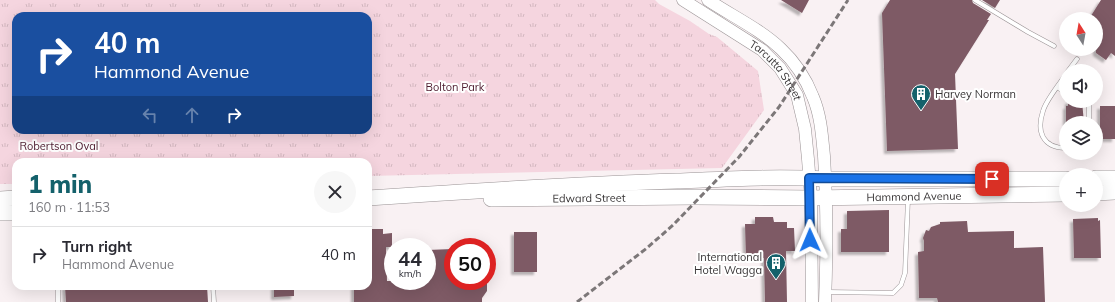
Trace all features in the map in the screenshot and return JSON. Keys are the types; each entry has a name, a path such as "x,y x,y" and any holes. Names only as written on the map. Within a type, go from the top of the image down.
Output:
{"highway":[{"name":"Hammond Avenue","path":"809,178 1059,179"},
{"name":"Edward Street","path":"372,198 576,184 809,178"},
{"path":"1103,178 1115,178"},
{"path":"1103,193 1115,192"},
{"name":"Hammond Avenue","path":"811,198 1059,194"},
{"path":"0,199 12,198"},
{"name":"Edward Street","path":"372,198 811,198"},
{"path":"0,213 12,213"}],"street":[{"name":"Tarcutta Street","path":"683,0 762,50 780,68 797,95 805,129 811,198 812,302"},
{"name":"Tarcutta Street","path":"708,0 769,39 781,49 799,71 813,98 822,130 826,179 825,297"}],"lane":[{"path":"975,0 1054,46"},
{"path":"1073,64 1077,59"},
{"path":"1058,86 1043,110 1041,135 1049,144 1059,148"},
{"path":"825,297 893,293 902,285 905,273 908,196"},
{"path":"58,290 58,302"},
{"path":"213,290 214,302"}],"green space":[{"name":"Bolton Park","path":"0,0 655,0 659,4 690,21 709,34 717,37 758,71 764,110 722,168 372,176 372,158 12,158 12,184 0,184"}],"building":[{"path":"781,0 809,0 802,13"},
{"name":"Harvey Norman","path":"890,0 972,0 973,3 991,14 987,20 989,20 955,74 958,149 887,151 882,13"},
{"path":"982,0 1000,0 995,8"},
{"path":"1101,0 1115,0 1115,56 1111,53 1106,60 1100,56 1103,56 1103,12 1093,12"},
{"path":"1103,106 1115,106 1115,139 1103,139 1103,116 1100,116 1100,108 1103,108"},
{"path":"1066,108 1083,108 1083,116 1066,116"},
{"path":"889,210 889,252 841,252 841,229 847,229 847,211"},
{"name":"International Hotel Wagga","path":"755,217 773,217 774,222 787,222 787,228 794,228 795,251 786,251 787,302 765,302 764,258 746,258 745,224 755,224"},
{"path":"1098,218 1098,221 1100,220 1101,258 1074,258 1073,219"},
{"path":"967,221 968,232 1014,231 1014,248 1043,247 1045,302 938,302 937,298 919,298 918,252 924,251 923,238 926,230 929,231 931,227 940,224 940,222"},
{"path":"372,229 383,229 383,234 392,233 392,238 384,238 384,290 436,290 436,250 444,249 444,290 487,290 482,298 482,302 354,302 354,290 372,290"},
{"path":"514,232 537,232 537,272 514,272"},
{"path":"65,290 207,290 208,302 66,302"},
{"path":"274,290 294,290 294,296 274,297"}],"railway":[{"path":"577,302 647,248 673,225 739,157 779,107 848,0"}],"place":[{"name":"Harvey Norman","path":"921,111"},
{"name":"International Hotel Wagga","path":"776,280"}],"route":[{"path":"810,240 811,198 809,178 992,179"}],"park label":[{"name":"Robertson Oval","path":"59,146"}]}
